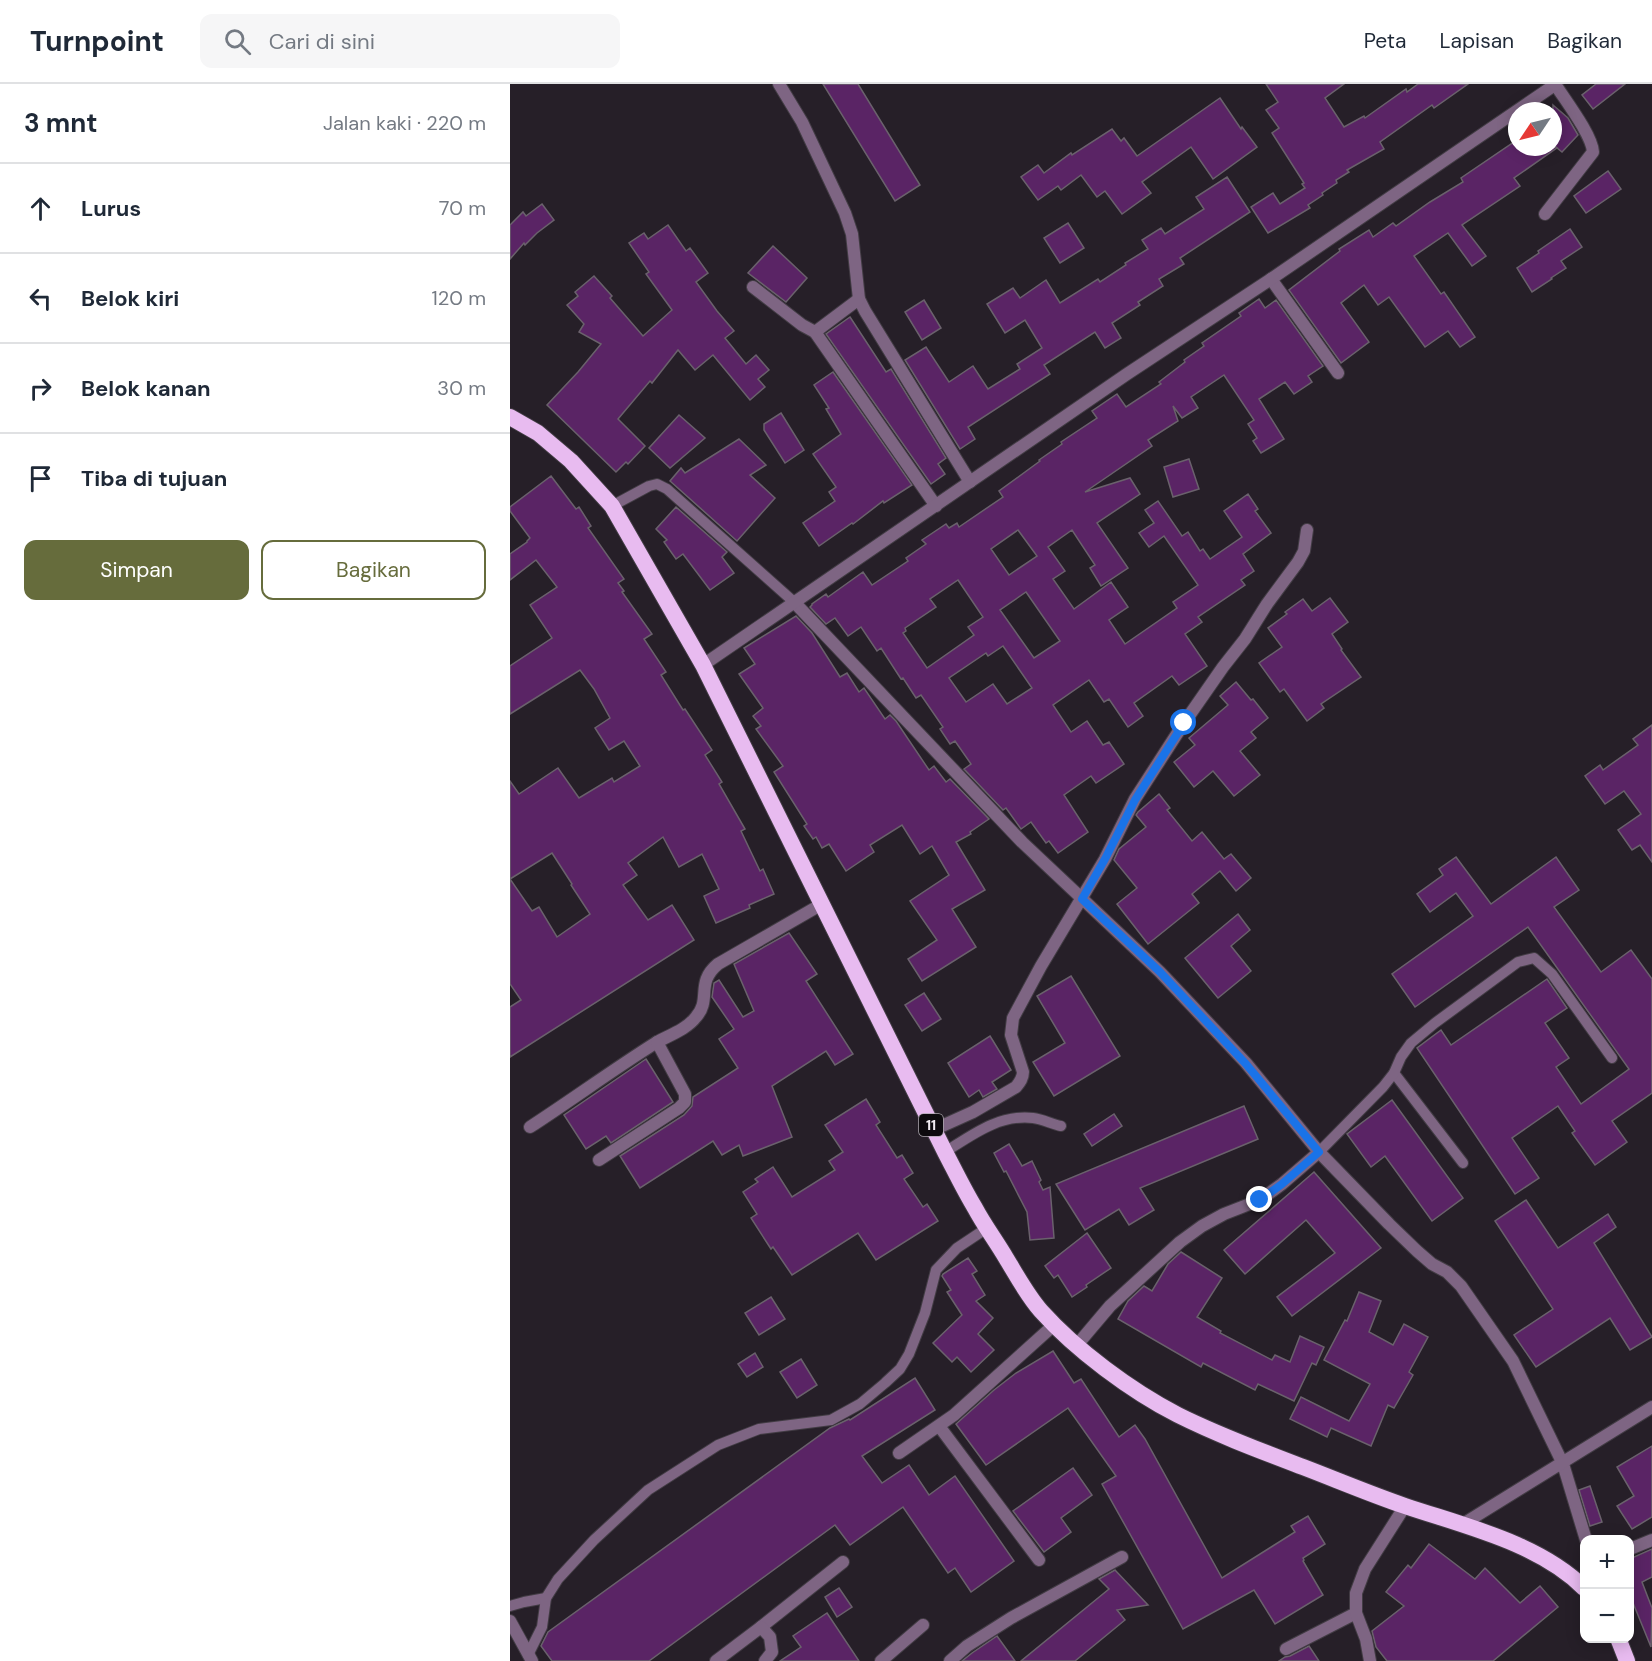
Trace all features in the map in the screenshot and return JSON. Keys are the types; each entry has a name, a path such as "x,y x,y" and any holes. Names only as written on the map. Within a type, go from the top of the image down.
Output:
{"highway":[{"name":"11","path":"510,417 538,433 571,461 612,506 703,665 933,1130 987,1228 1022,1286 1042,1311 1077,1345 1143,1395 1178,1415 1243,1444 1405,1506 1463,1524 1524,1548 1551,1561 1580,1584"},
{"path":"1620,1643 1627,1661"}],"street":[{"path":"779,84 802,122 845,213 852,234 859,299 970,482"},
{"path":"703,665 1555,84 1593,146 1593,152 1545,214"},
{"path":"1271,279 1338,373"},
{"path":"753,287 802,325 815,332 936,506"},
{"path":"815,332 859,299"},
{"path":"933,1130 973,1112 1020,1083 1023,1072 1011,1035 1013,1018 1041,966 1105,859 1147,780 1184,723 1298,562 1304,550 1307,530"},
{"path":"794,602 1022,842 1176,988 1246,1064 1319,1152 1417,1251 1432,1264 1447,1272 1469,1296 1513,1361 1563,1464 1585,1535"},
{"path":"531,1127 657,1042 691,1023 697,1017 704,1002 704,985 710,970 822,904"},
{"path":"599,1160 685,1102 685,1094 657,1042"},
{"path":"1077,1345 1110,1306 1180,1242 1224,1214 1260,1200 1319,1152"},
{"path":"899,1453 954,1415 1055,1324"},
{"path":"1463,1524 1652,1407"},
{"path":"939,1426 1040,1560"},
{"path":"1370,1661 1366,1640 1356,1613 1356,1593 1365,1569 1405,1506"},
{"path":"1634,1547 1652,1540"},
{"path":"950,1661 967,1646 1011,1618 1122,1557"},
{"path":"716,1661 843,1562"},
{"path":"1286,1649 1356,1613"},
{"path":"510,1621 530,1658"},
{"path":"881,1661 923,1625"},
{"path":"761,1627 770,1637 772,1652 765,1661"}],"lane":[{"path":"612,506 649,486 657,484 667,489 794,602"},
{"path":"1319,1152 1383,1087 1411,1043 1518,962 1534,958 1552,974 1611,1058"},
{"path":"1394,1073 1463,1163"},
{"path":"945,1152 986,1127 1009,1118 1034,1118 1061,1126"},
{"path":"530,1658 542,1627 546,1598 558,1579 594,1540 648,1490 718,1445 759,1429 831,1420 860,1404 900,1369 909,1354 925,1313 936,1270 957,1248 987,1228"},
{"path":"510,1606 546,1598"}],"building":[{"path":"823,84 858,84 920,185 895,201"},
{"path":"1266,84 1344,84 1325,98 1344,127 1364,116 1365,118 1406,89 1407,92 1418,84 1468,84 1434,108 1432,105 1380,142 1384,149 1347,170 1349,172 1336,180 1337,183 1308,205 1310,208 1268,233 1251,207 1273,193 1280,204 1305,188 1272,133 1279,128 1266,110 1278,102"},
{"path":"1596,84 1625,84 1593,109 1582,95"},
{"path":"1220,98 1241,129 1242,127 1257,147 1213,179 1191,147 1142,182 1151,193 1122,214 1105,191 1097,197 1081,175 1061,190 1058,186 1038,200 1021,177 1038,165 1044,173 1071,153 1072,155 1112,129 1121,141 1124,138 1137,156"},
{"path":"1562,113 1568,118 1578,135 1562,152"},
{"path":"1508,146 1508,156 1546,156 1514,178 1520,186 1462,225 1486,256 1472,266 1448,233 1414,256 1441,294 1444,292 1475,337 1460,347 1448,331 1425,347 1389,297 1378,305 1364,285 1341,303 1369,342 1341,363 1289,290 1340,251 1339,249 1369,230 1373,237 1393,223 1396,226 1463,182 1461,178"},
{"path":"1608,171 1621,189 1586,213 1574,196"},
{"path":"1227,177 1250,212 1180,258 1184,264 1159,279 1163,286 1138,302 1140,305 1112,323 1121,338 1105,348 1095,332 1044,365 1050,374 968,427 975,439 960,449 905,360 926,347 949,382 973,366 988,389 1020,369 1017,364 1042,348 1025,320 1005,333 987,304 1013,288 1020,298 1046,280 1060,303 1098,279 1100,282 1148,249 1142,240 1161,228 1165,234 1204,209 1196,197"},
{"path":"542,204 554,220 525,245 524,243 510,259 510,225 523,212 526,216"},
{"path":"1068,223 1084,248 1060,263 1044,238"},
{"path":"668,225 686,251 690,248 708,273 696,282 734,331 725,338 746,364 756,355 769,370 758,379 765,387 750,400 713,355 695,370 678,350 652,383 650,381 618,419 645,446 628,464 626,462 616,472 547,405 601,344 579,332 584,324 567,305 578,296 575,292 594,276 643,336 672,310 646,274 649,272 629,243 644,233 648,239"},
{"path":"1570,229 1582,247 1561,261 1566,268 1532,292 1517,268"},
{"path":"773,246 807,278 786,302 748,273"},
{"path":"1259,299 1265,308 1276,300 1323,366 1308,376 1312,382 1294,394 1285,382 1259,399 1284,439 1261,453 1253,441 1257,438 1248,424 1254,420 1224,375 1191,397 1198,408 1182,418 1173,406 1178,421 1148,440 1152,446 1085,492 1130,478 1140,494 1097,523 1128,568 1101,586 1090,568 1095,565 1072,530 1048,547 1065,571 1053,579 1074,609 1111,582 1128,607 1109,620 1125,644 1177,608 1173,602 1198,585 1164,536 1149,547 1139,533 1154,523 1145,510 1158,501 1182,536 1188,532 1200,551 1203,549 1210,559 1242,537 1224,511 1248,494 1258,509 1255,511 1271,533 1243,554 1254,571 1241,580 1245,585 1198,617 1202,622 1185,634 1207,666 1179,685 1172,676 1134,703 1143,716 1128,727 1109,699 1104,702 1089,680 1053,705 1071,732 1087,721 1103,745 1109,742 1124,764 1096,783 1091,776 1064,795 1088,832 1058,853 1049,841 1046,843 1031,822 1021,829 1006,808 1003,810 964,769 971,764 955,741 950,744 940,729 943,727 921,695 916,698 881,648 877,651 861,627 848,636 835,618 826,624 810,607 826,594 828,597 863,572 872,585 908,561 906,558 926,544 922,540 946,524 949,528 957,523 959,527 1003,497 999,491 1062,444 1061,442 1097,418 1092,411 1117,394 1126,407 1161,384 1159,382 1204,346 1202,343 1241,316 1239,313","holes":["1018,530 1037,556 1009,575 991,549","958,580 983,617 968,627 974,635 927,668 903,633 906,631 905,628 936,607 930,599","1026,592 1060,641 1034,658 1000,610","1003,646 1032,688 1007,704 993,684 966,702 949,678 986,653 988,656"]},
{"path":"924,300 941,328 922,340 905,312"},
{"path":"850,317 886,372 891,369 946,458 938,464 945,474 931,484 826,334"},
{"path":"833,372 912,485 884,503 883,501 819,546 803,523 835,501 829,492 836,487 813,454 841,434 826,409 829,408 814,385"},
{"path":"781,413 804,450 785,463 764,430 764,424"},
{"path":"679,415 705,438 670,468 649,448"},
{"path":"739,439 766,465 750,475 775,498 737,541 670,481 681,468 685,473"},
{"path":"1189,459 1199,489 1173,497 1164,467"},
{"path":"551,476 576,509 579,507 591,526 588,528 624,579 618,583 624,591 622,592 652,634 644,639 666,672 661,675 712,750 705,755 722,782 719,784 745,829 741,831 760,871 763,869 774,894 716,923 704,896 719,889 702,854 679,867 663,837 628,863 637,875 623,885 648,920 672,905 694,940 510,1057 510,1007 521,1000 510,984 510,879 510,781 519,794 558,768 579,798 612,778 614,782 640,766 624,741 609,750 595,728 610,718 594,689 580,670 510,714 510,666 552,638 530,605 557,587 536,560 510,580 510,554 530,538 510,511 510,507","holes":["552,853 590,914 557,937 539,907 532,911 510,879"]},
{"path":"676,507 727,552 722,557 734,573 710,590 683,554 676,559 664,542 667,540 656,529"},
{"path":"1330,598 1348,622 1332,634 1361,677 1321,704 1324,708 1307,721 1284,689 1280,692 1259,663 1282,647 1268,628 1287,614 1285,612 1303,599 1312,611"},
{"path":"796,616 812,633 840,677 847,673 859,692 864,688 885,719 890,715 896,721 929,770 934,766 946,782 950,779 989,819 970,832 971,834 956,842 985,890 952,909 976,947 922,981 908,959 937,940 910,901 949,875 932,846 920,854 902,825 870,845 874,852 846,871 829,844 822,848 816,837 813,839 804,826 807,824 774,772 783,766 756,729 761,726 753,716 763,708 739,674 755,664 744,648"},
{"path":"1236,682 1268,718 1251,732 1256,738 1240,751 1260,775 1234,796 1213,771 1194,787 1174,762 1195,745 1189,738 1228,705 1220,696"},
{"path":"1652,725 1652,862 1640,845 1632,850 1618,830 1641,814 1624,791 1605,804 1585,776 1600,765 1603,770 1638,745 1633,739"},
{"path":"1159,794 1170,808 1167,810 1192,841 1202,832 1224,859 1231,854 1251,878 1236,891 1220,871 1192,894 1199,903 1148,944 1117,904 1137,888 1114,860 1119,849 1146,827 1136,815"},
{"path":"1456,857 1491,904 1556,857 1579,890 1554,907 1601,972 1631,950 1652,979 1652,1093 1612,1121 1627,1142 1595,1165 1572,1133 1575,1131 1558,1106 1512,1138 1539,1178 1515,1194 1417,1048 1441,1030 1451,1045 1547,979 1567,1008 1545,1023 1569,1058 1556,1067 1581,1104 1629,1069 1528,927 1415,1007 1392,974 1473,916 1456,893 1430,912 1417,894 1443,875 1439,869"},
{"path":"1238,914 1250,930 1231,946 1251,971 1218,998 1185,958"},
{"path":"789,933 817,974 806,981 853,1054 835,1065 826,1051 772,1086 792,1137 743,1156 739,1145 722,1155 713,1141 640,1188 620,1156 684,1115 692,1106 693,1097 738,1068 719,1039 734,1029 712,997 714,983 719,980 743,1017 754,1011 734,964"},
{"path":"1071,976 1120,1056 1054,1096 1033,1062 1065,1043 1037,996"},
{"path":"924,993 941,1019 922,1031 905,1005"},
{"path":"990,1036 1011,1070 992,1082 997,1089 983,1097 979,1090 969,1097 948,1063"},
{"path":"646,1059 673,1102 611,1143 606,1136 586,1149 564,1115"},
{"path":"866,1099 880,1122 876,1125 897,1158 902,1155 913,1173 904,1179 923,1207 927,1204 938,1221 876,1260 858,1233 792,1275 773,1247 771,1249 751,1218 757,1214 743,1192 758,1182 755,1179 773,1167 792,1197 835,1170 829,1161 843,1152 825,1125"},
{"path":"1392,1100 1463,1198 1432,1221 1385,1156 1371,1167 1347,1134"},
{"path":"1244,1106 1258,1139 1140,1188 1154,1210 1129,1225 1119,1209 1085,1230 1056,1184"},
{"path":"1114,1114 1122,1126 1092,1146 1084,1134"},
{"path":"1009,1144 1022,1166 1032,1161 1043,1190 1050,1187 1054,1238 1030,1240 1027,1212 994,1153"},
{"path":"1314,1172 1381,1248 1292,1316 1277,1297 1335,1253 1306,1220 1245,1274 1224,1250"},
{"path":"1526,1200 1558,1248 1608,1214 1616,1227 1594,1243 1652,1337 1630,1350 1610,1318 1536,1367 1514,1335 1553,1309 1495,1221"},
{"path":"1087,1233 1111,1268 1072,1297 1058,1275 1054,1278 1045,1266"},
{"path":"1181,1252 1222,1278 1197,1317 1221,1331 1220,1333 1272,1360 1275,1355 1290,1362 1300,1336 1324,1347 1316,1365 1312,1363 1294,1401 1258,1384 1255,1390 1203,1363 1201,1367 1118,1319 1128,1301 1144,1286 1152,1291 1168,1264"},
{"path":"968,1258 977,1271 972,1274 985,1295 976,1301 993,1318 978,1334 994,1350 971,1372 957,1357 952,1362 933,1343 962,1315 947,1292 951,1290 942,1276"},
{"path":"1359,1292 1381,1301 1369,1332 1393,1345 1404,1324 1428,1337 1409,1372 1413,1375 1394,1408 1388,1405 1371,1446 1331,1428 1327,1437 1290,1419 1301,1397 1349,1421 1370,1384 1324,1360 1345,1320 1347,1321"},
{"path":"771,1297 785,1319 759,1335 745,1313"},
{"path":"1053,1351 1074,1383 1081,1379 1119,1437 1135,1425 1222,1578 1295,1532 1291,1526 1308,1516 1325,1544 1303,1558 1303,1561 1323,1595 1275,1624 1254,1590 1183,1629 1102,1484 1116,1476 1068,1408 986,1465 956,1424 1016,1373"},
{"path":"755,1353 763,1367 747,1377 738,1364"},
{"path":"801,1359 817,1385 797,1398 780,1372"},
{"path":"915,1378 935,1410 862,1456 882,1483 909,1465 929,1495 955,1476 1014,1561 971,1592 955,1568 948,1573 903,1507 850,1545 835,1525 649,1661 552,1661 541,1646 548,1632 830,1428 850,1420"},
{"path":"1652,1446 1652,1517 1632,1529 1617,1506 1634,1496 1617,1467"},
{"path":"1073,1468 1092,1495 1061,1518 1071,1532 1044,1552 1013,1511"},
{"path":"1590,1486 1602,1522 1590,1526 1579,1490"},
{"path":"1429,1544 1475,1579 1485,1568 1520,1603 1540,1586 1558,1607 1493,1661 1387,1661 1376,1647 1372,1631 1404,1606 1386,1592 1408,1565 1411,1568"},
{"path":"1652,1549 1652,1577 1642,1582 1652,1608 1651,1647 1634,1605 1634,1557"},
{"path":"1115,1570 1148,1605 1117,1610 1125,1620 1075,1661 1021,1661 1109,1589 1099,1579"},
{"path":"839,1588 852,1607 837,1617 825,1597"},
{"path":"827,1613 859,1661 780,1661 801,1647 793,1636"},
{"path":"997,1636 1015,1661 962,1661 972,1653"},
{"path":"1309,1646 1319,1661 1279,1661 1285,1657"}],"route":[{"path":"1184,723 1135,800 1082,899 1160,972 1246,1064 1319,1152 1260,1200"}]}
